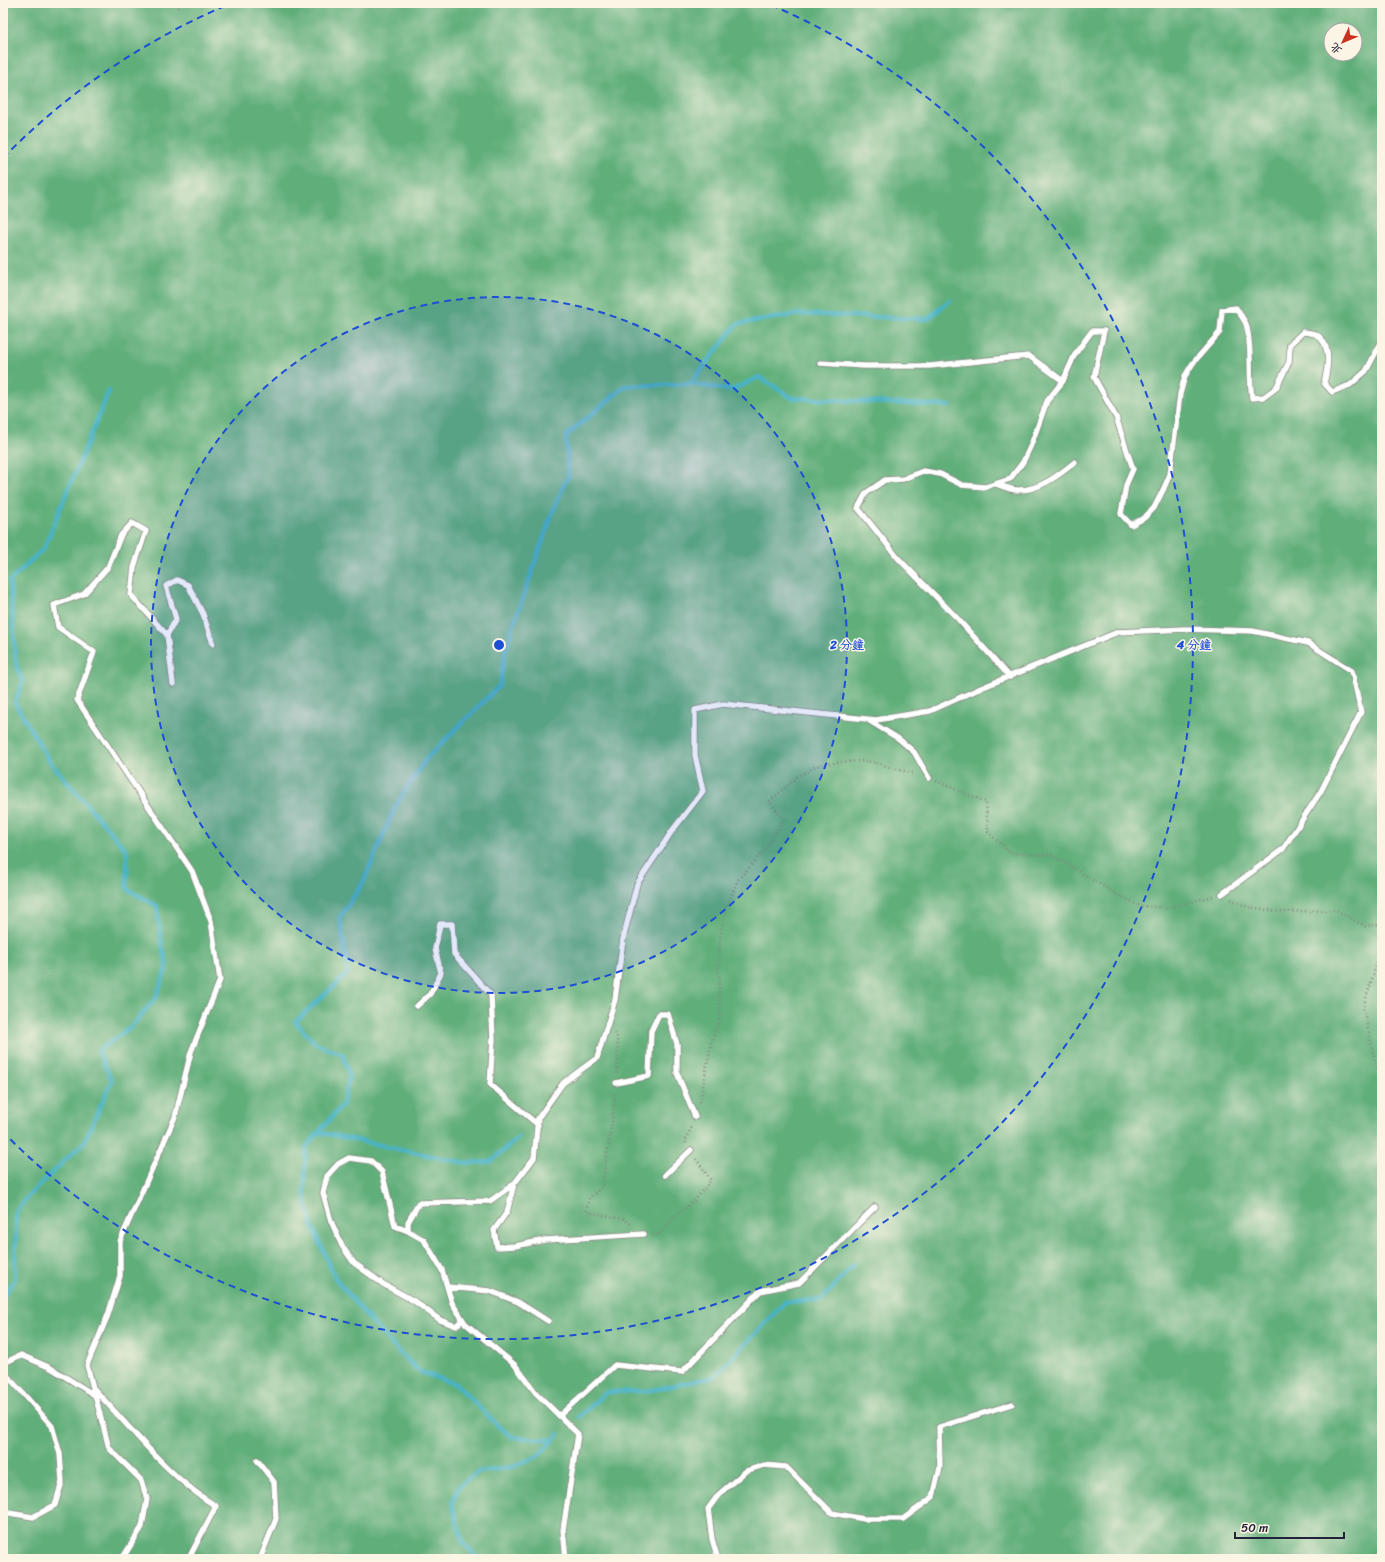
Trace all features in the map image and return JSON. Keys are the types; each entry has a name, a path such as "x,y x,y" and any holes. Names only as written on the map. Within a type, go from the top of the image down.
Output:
{"lane":[{"path":"1010,677 957,618 898,558 858,508 866,493 885,480 903,479 923,471 940,474 962,485 985,487 1010,478 1023,462 1031,446 1047,401 1063,381 1075,354 1092,331 1104,331 1094,378 1116,416 1133,469 1126,484 1121,514 1130,525 1144,518 1154,508 1170,474 1180,394 1185,376 1193,364 1220,332 1222,310 1236,308 1246,323 1250,349 1249,380 1252,398 1264,397 1276,388 1289,362 1290,344 1302,332 1316,335 1325,344 1328,365 1324,383 1332,392 1350,385 1366,371 1382,341"},
{"path":"820,363 864,366 930,366 1029,356 1063,381"},
{"path":"996,484 1017,490 1041,486 1062,473 1075,462"},
{"path":"122,1559 142,1527 147,1499 141,1480 109,1448 87,1365 108,1315 120,1276 120,1241 175,1117 191,1052 220,980 211,921 192,871 77,700 94,652 58,628 54,605 84,594 108,567 121,535 132,523 146,530 134,567 131,595 167,635 173,684"},
{"path":"167,635 176,619 166,586 177,580 188,585 203,614 213,644"},
{"path":"408,1230 408,1222 420,1203 490,1201 514,1184 534,1158 538,1118 563,1083 597,1058 615,1000 623,939 637,884 672,831 704,791 695,754 695,710 723,704 876,720 930,711 1118,632 1185,629 1253,631 1308,643 1352,671 1361,712 1321,791 1283,849 1222,894"},
{"path":"866,719 899,739 914,752 929,778"},
{"path":"417,1006 430,994 441,973 436,949 440,924 452,924 454,954 491,995 493,1039 490,1084 538,1125"},
{"path":"616,1083 649,1076 651,1031 659,1014 668,1014 677,1044 677,1073 695,1118"},
{"path":"665,1175 691,1150"},
{"path":"462,1320 456,1326 440,1320 414,1301 383,1284 354,1263 342,1246 331,1221 323,1193 327,1176 338,1164 349,1158 370,1161 382,1172 395,1226 408,1230 424,1240 442,1270 452,1303 462,1320 515,1365 536,1393 578,1434 563,1530 566,1559"},
{"path":"514,1184 506,1212 494,1230 497,1247 515,1246 545,1240 644,1234"},
{"path":"560,1416 615,1365 682,1372 760,1291 799,1283 875,1207"},
{"path":"448,1287 490,1291 518,1302 548,1321"},
{"path":"3,1512 33,1517 55,1506 62,1482 60,1454 52,1426 4,1372 6,1362 20,1355 51,1368 96,1396"},
{"path":"94,1388 171,1471 199,1496 216,1506 189,1558"},
{"path":"718,1559 712,1539 708,1509 719,1494 746,1471 764,1465 786,1467 832,1513 864,1519 903,1519 933,1497 940,1467 939,1427 1012,1404"},
{"path":"257,1460 274,1482 276,1520 260,1559"}],"path":[{"path":"171,3 178,8"},
{"path":"608,1022 617,1036 618,1063 612,1121 602,1187 589,1198 586,1212 624,1219 644,1234 659,1235 673,1218 694,1201 711,1180 685,1141 695,1118 704,1086 711,1043 720,1018 720,937 726,908 738,880 763,852 784,819 769,802 797,777 816,766 840,762 868,761 929,778 986,802 988,832 1010,853 1052,856 1116,894 1140,906 1167,908 1222,894 1248,907 1282,912 1336,910 1365,926 1382,924"},
{"path":"1377,1068 1363,1008 1382,946"}],"green space":[{"path":"3,3 1382,3 1382,1559 3,1559"}],"waterway":[{"path":"479,1559 463,1543 452,1503 460,1485 478,1472 512,1467 538,1456 553,1440 512,1437 495,1423 456,1384 420,1372 398,1351 335,1278 311,1223 304,1191 306,1147 343,1104 349,1076 343,1054 316,1044 295,1022 348,973 340,917 363,883 396,805 426,759 500,685 504,657 512,629 553,511 568,476 566,436 625,386 690,384 737,324 800,314 928,319 950,300"},
{"path":"690,384 732,390 759,377 792,398 950,406"},
{"path":"3,1296 15,1280 16,1211 29,1195 84,1142 112,1081 98,1051 132,1026 156,998 167,966 161,941 157,906 127,889 127,851 50,762 15,703 23,681 16,665 10,581 44,548 109,391"},
{"path":"318,1132 465,1163 490,1162 518,1138"},
{"path":"579,1417 606,1392 647,1391 714,1377 785,1302 822,1300 853,1265"},
{"path":"553,1440 559,1434"}]}
